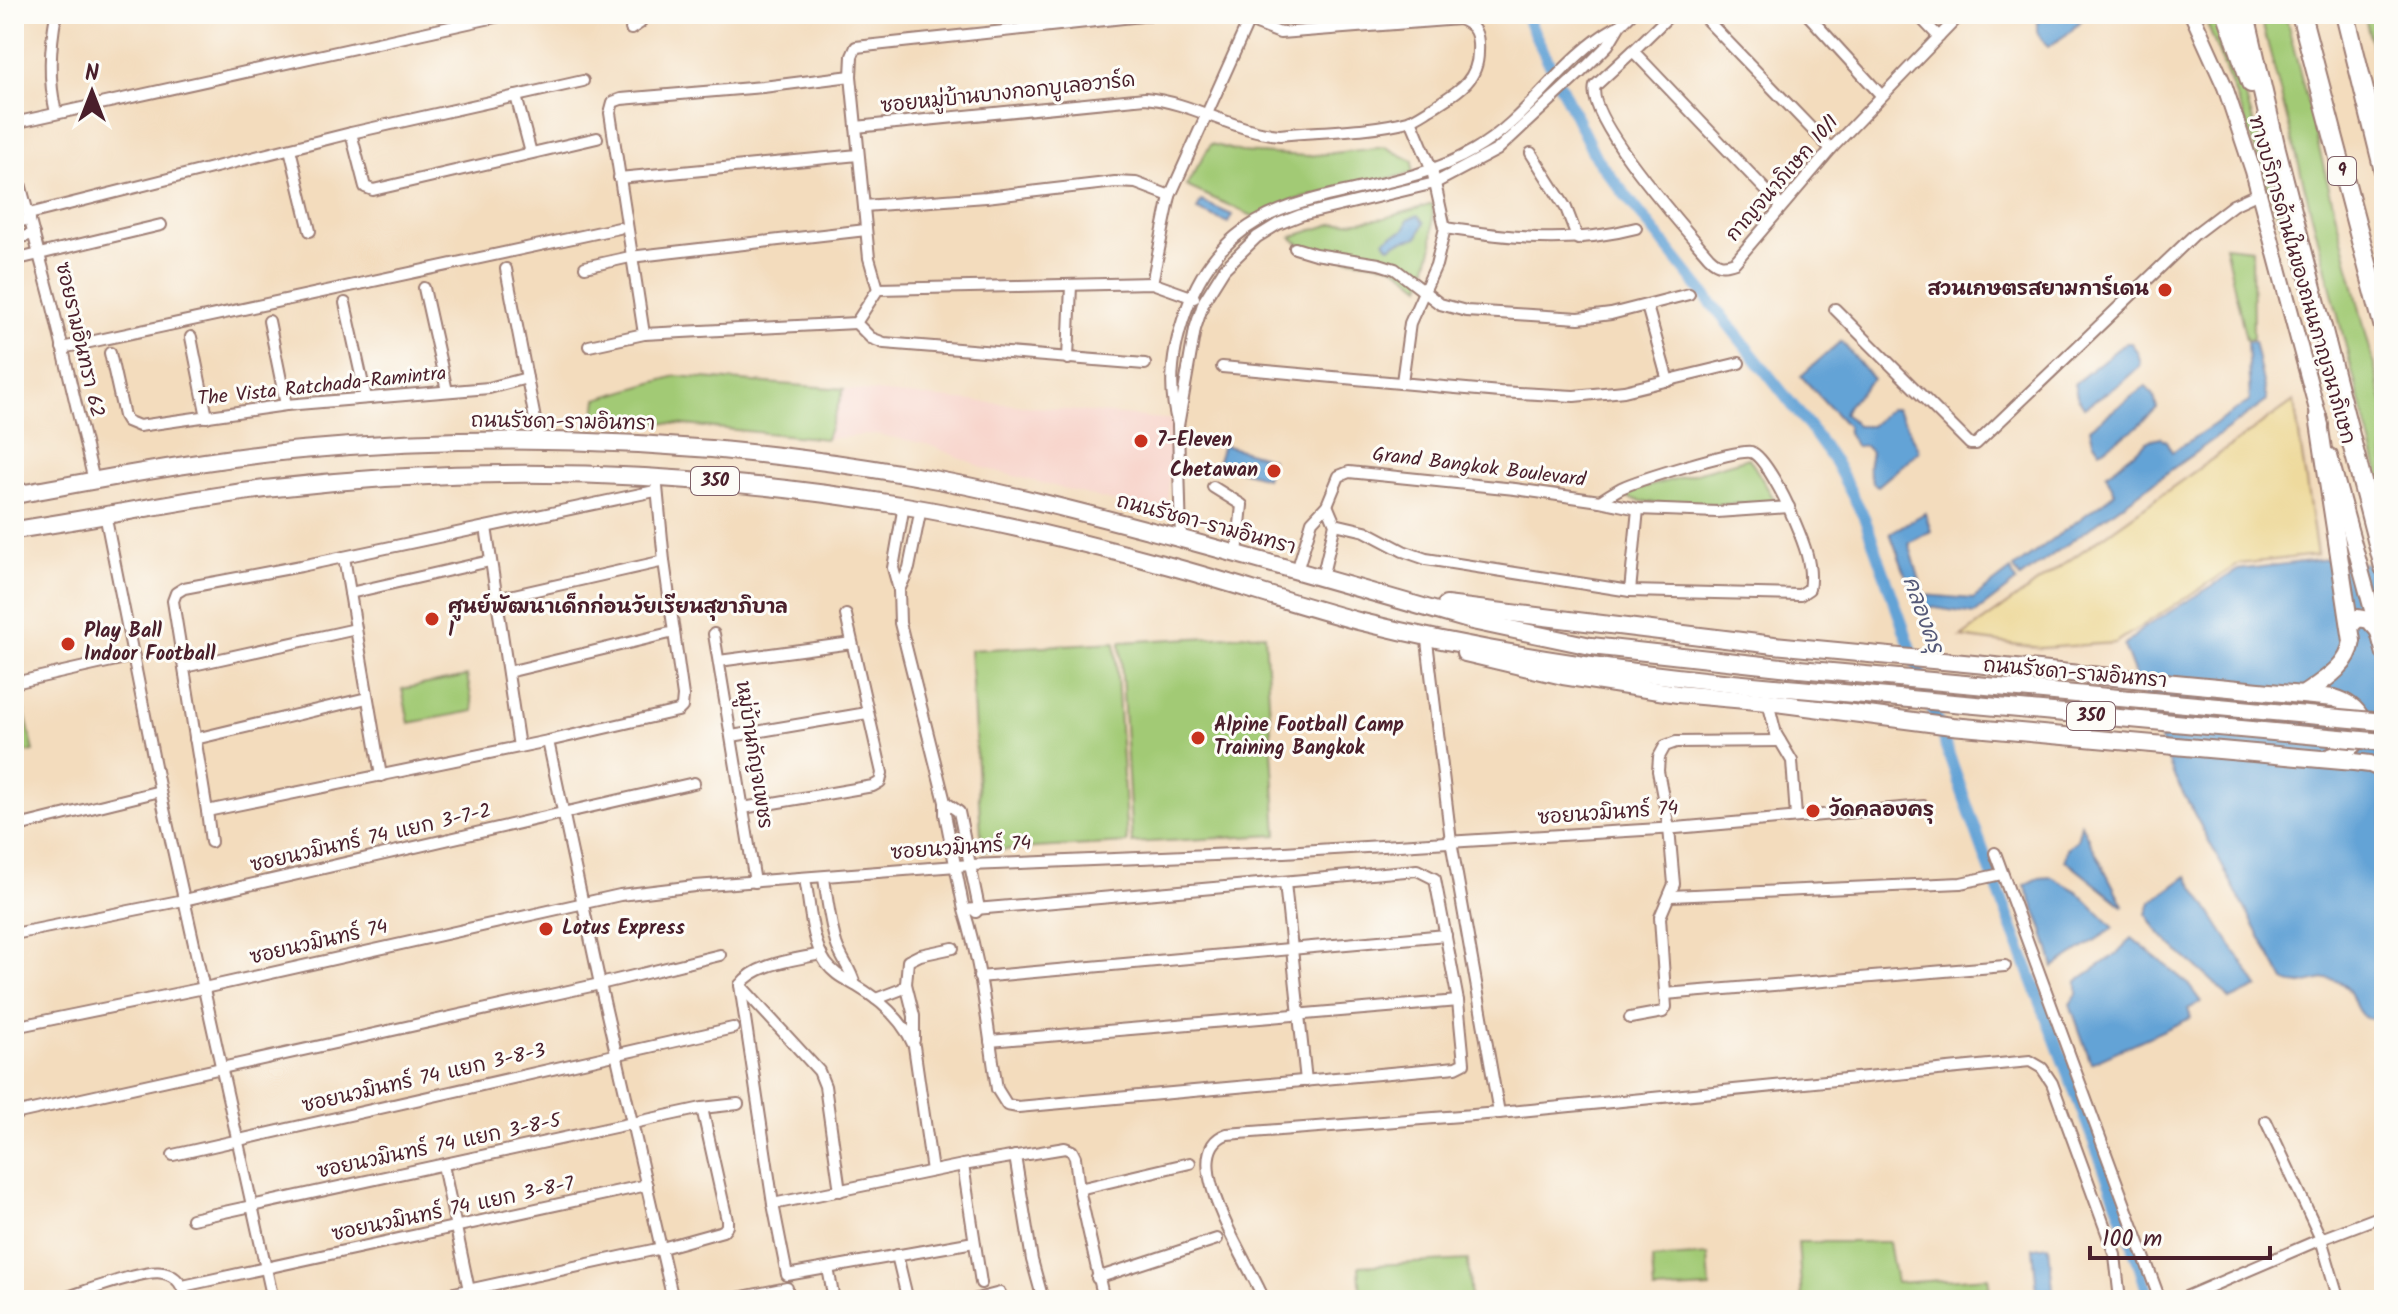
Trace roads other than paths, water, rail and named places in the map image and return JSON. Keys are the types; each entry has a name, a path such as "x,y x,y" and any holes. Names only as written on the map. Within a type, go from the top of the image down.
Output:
{"highway":[{"path":"2227,14 2276,149"},
{"path":"2245,14 2276,149 2384,567"},
{"name":"9","path":"2301,14 2384,328"},
{"name":"9","path":"2345,14 2384,171"}],"main road":[{"name":"ทางบริการด้านในของถนนกาญจนาภิเษก","path":"2192,14 2225,87 2259,193 2384,654"},
{"path":"2304,694 2342,664 2351,649 2351,625 2318,416"},
{"name":"ถนนรัชดา-รามอินทรา","path":"14,495 193,464 381,444 539,440 700,448 910,475 1035,501 1472,621 1591,646 1799,669 2384,722"},
{"name":"ถนนรัชดา-รามอินทรา","path":"14,530 262,490 390,478 530,473 656,483 775,487 921,508 1076,541 1403,631 1613,669 2384,742"},
{"path":"1401,600 1700,637 2304,694 2346,701 2359,712 2361,729 2353,745 2325,759"},
{"path":"2351,625 2358,618 2364,618 2378,630"},
{"path":"1403,631 1427,641 1513,665 1603,684 1930,724 2325,759 2370,764 2384,770"},
{"path":"2068,672 2049,686 2045,702 2050,719 2078,737"}],"street":[{"path":"56,14 50,45 50,75 56,113"},
{"path":"14,123 482,17 509,14"},
{"path":"631,29 640,23 644,14"},
{"path":"644,334 610,113 616,100 851,76 853,52 856,47 864,45 1160,14"},
{"name":"ซอยหมู่บ้านบางกอกบูเลอวาร์ด","path":"856,127 1145,98 1171,101 1248,130 1280,135 1411,120 1455,93 1473,75 1478,64 1475,27 1450,18 1294,34 1280,33 1231,14"},
{"path":"1178,426 1173,408 1178,332 1191,296 1212,261 1228,243 1274,211 1432,170 1488,142 1581,72 1608,45 1631,14"},
{"path":"1671,14 1633,51 1781,206"},
{"path":"1701,14 1831,149"},
{"path":"1807,14 1881,95"},
{"path":"1917,14 1939,37"},
{"name":"กาญจนาภิเษก 10/1","path":"1633,51 1595,86 1595,103 1606,125 1639,171 1709,257 1716,264 1725,266 1735,262 1831,149 1961,14"},
{"path":"1152,283 1170,196 1249,20"},
{"path":"1181,539 1178,426 1195,329 1204,301 1224,269 1241,251 1278,224 1301,215 1435,183 1497,150 1550,93 1572,63 1601,36 1620,25"},
{"name":"ซอยหมู่บ้านบางกอกบูเลอวาร์ด","path":"851,76 869,258 878,289"},
{"path":"14,223 29,214 351,133 583,81"},
{"path":"516,96 531,153"},
{"path":"1402,382 1410,323 1436,265 1445,228 1432,170 1411,120"},
{"path":"351,133 365,187 373,190 597,138"},
{"path":"290,149 310,231"},
{"path":"1531,153 1566,208 1578,239"},
{"path":"619,178 858,155"},
{"name":"ซอยรามอินทรา 62","path":"14,161 40,253 94,481"},
{"path":"864,206 986,197 1115,182 1136,183 1170,196"},
{"path":"1835,309 1970,444 1976,444 2195,234 2233,205 2259,193"},
{"path":"14,260 161,225"},
{"path":"62,348 619,228"},
{"path":"1445,228 1538,239 1578,239 1636,228"},
{"path":"585,267 630,257 866,230"},
{"path":"14,239 34,234"},
{"path":"1295,248 1395,269 1440,304 1452,309 1579,318 1647,306 1689,294"},
{"path":"506,269 539,440"},
{"path":"856,323 878,289 1152,283 1204,301"},
{"path":"1068,359 1071,285"},
{"path":"424,288 447,391"},
{"path":"345,303 366,398"},
{"path":"1647,306 1668,381"},
{"path":"269,321 286,405"},
{"path":"589,346 644,334 856,323 871,338 884,343 1145,364"},
{"path":"191,337 207,417"},
{"name":"The Vista Ratchada-Ramintra","path":"110,353 127,421 139,426 286,405 489,388 527,378"},
{"path":"1222,367 1515,394 1574,396 1624,391 1739,363"},
{"path":"1335,524 1365,531 1426,559 1630,591 1800,595 1809,589 1812,573 1789,507 1761,459 1751,452 1733,454 1639,481 1600,501"},
{"name":"Grand Bangkok Boulevard","path":"1297,571 1312,521 1327,505 1339,476 1349,472 1482,484 1638,509 1717,512 1789,507"},
{"path":"207,811 678,711 683,701 656,483 486,527 184,588 176,593 173,601 211,842"},
{"path":"1213,487 1242,505 1237,554"},
{"path":"904,505 893,568 899,590 900,623 945,802 945,814 964,910 979,977 997,1089 1007,1105 1018,1107 1306,1081 1456,1067 1464,1063 1458,1001 1435,879 1417,870 964,910"},
{"path":"1322,578 1335,524 1327,505"},
{"path":"899,590 909,568 921,508"},
{"path":"1630,591 1638,509"},
{"path":"105,514 160,791 273,1300"},
{"path":"486,527 519,747"},
{"path":"344,557 381,776"},
{"path":"350,593 490,561"},
{"path":"496,599 664,561"},
{"path":"743,808 873,786 880,782 882,773 846,615"},
{"path":"184,667 356,629"},
{"path":"508,672 674,632"},
{"name":"หมู่บ้านกัญจเพชร","path":"714,634 755,882"},
{"path":"1427,641 1451,841 1499,1113"},
{"path":"719,661 852,643"},
{"path":"14,683 134,656"},
{"path":"195,739 367,698"},
{"path":"1768,702 1780,741 1792,761 1796,817"},
{"path":"732,736 867,713"},
{"path":"548,741 673,1300"},
{"path":"1630,1018 1663,1012 1666,1007 1660,917 1674,884 1669,828 1658,771 1659,757 1665,746 1688,741 1780,741"},
{"name":"ซอยนวมินทร์ 74 แยก 3-7-2","path":"14,934 184,900 694,783"},
{"path":"14,827 160,791"},
{"path":"945,802 959,812 979,908 968,924"},
{"name":"ซอยนวมินทร์ 74","path":"14,1027 204,988 583,901 695,886 970,865 1284,852 1669,828 1924,806"},
{"path":"1995,853 2000,874 2160,1300"},
{"path":"1671,896 1961,883 2000,874"},
{"path":"824,878 835,940 840,955 852,971 855,985"},
{"path":"805,879 821,954 838,977 876,999 909,1034 914,1046"},
{"path":"1285,883 1306,1081"},
{"path":"979,977 1446,935"},
{"path":"932,1171 914,1046 914,1016 906,984 908,961 920,955 953,948"},
{"path":"821,954 762,969 740,985 773,1204 787,1275 974,1242"},
{"path":"14,1114 720,955"},
{"path":"1665,994 2005,966"},
{"path":"876,999 902,989 906,984"},
{"path":"740,985 819,1071 825,1086 840,1191"},
{"path":"990,1041 1458,1001"},
{"name":"ซอยนวมินทร์ 74 แยก 3-8-3","path":"173,1155 733,1028"},
{"path":"1264,1300 1232,1237 1208,1176 1211,1144 1227,1134 1499,1113 2030,1061 2042,1068 2052,1083 2115,1255 2120,1300"},
{"name":"ซอยนวมินทร์ 74 แยก 3-8-5","path":"192,1219 702,1108 738,1104"},
{"path":"422,1300 662,1248 715,1234 727,1226 702,1108"},
{"path":"2266,1121 2321,1239 2339,1300"},
{"path":"773,1204 963,1165 1065,1148 1072,1151 1104,1300"},
{"path":"1015,1156 1032,1260 1043,1300"},
{"path":"1079,1189 1190,1163"},
{"path":"443,1165 469,1290"},
{"path":"963,1165 981,1283"},
{"name":"ซอยนวมินทร์ 74 แยก 3-8-7","path":"183,1286 647,1185"},
{"path":"2179,1300 2384,1215"},
{"path":"1097,1278 1217,1239"},
{"path":"897,1255 907,1297"},
{"path":"828,1268 834,1300"},
{"path":"58,1300 155,1271 174,1277 183,1286 186,1300"},
{"path":"727,1300 787,1288"},
{"path":"973,1300 1000,1293"}],"water":[{"path":"2047,14 2086,14 2070,32 2048,47 2037,32 2037,23"},
{"path":"1201,201 1232,215 1228,223 1197,210"},
{"path":"1418,215 1424,223 1418,237 1391,247 1387,245 1384,240 1402,231 1407,220"},
{"path":"1841,341 1873,379 1844,413 1857,426 1871,426 1890,409 1896,409 1919,451 1878,486 1873,483 1868,468 1871,452 1865,446 1856,446 1847,426 1801,376"},
{"path":"2254,341 2267,401 2020,578 2014,568 2115,493 2106,474 2150,440 2160,437 2172,452 2250,401 2247,342"},
{"path":"2125,343 2131,343 2141,365 2121,383 2084,407 2074,384"},
{"path":"2146,386 2157,408 2137,427 2100,451 2093,441 2090,428"},
{"path":"1223,445 1272,459 1266,478 1217,464"},
{"path":"1925,513 1931,531 1909,543 1924,595 1973,599 2011,570 2016,582 1974,614 1917,605 1890,533"},
{"path":"2327,559 2384,566 2382,1021 2363,1015 2346,987 2339,982 2325,979 2291,984 2284,981 2174,776 2124,646 2142,629 2238,570"},
{"path":"2081,824 2124,907 2065,860 2067,848 2077,840"},
{"path":"2187,876 2258,987 2230,1000 2155,927 2147,914 2151,902"},
{"path":"2052,877 2077,891 2114,928 2054,967 2025,885 2039,878"},
{"path":"2132,938 2187,983 2201,1002 2188,1009 2191,1018 2091,1063 2070,1004 2077,994 2077,981 2119,952"},
{"path":"2049,1246 2053,1290 2037,1291 2033,1248"}],"waterway":[{"name":"คลองครุ","path":"1525,14 1596,158 1809,426 1835,462 1864,517 1985,856 2132,1242 2150,1300"}],"place":[{"name":"สวนเกษตรสยามการ์เดน","path":"2165,290"},
{"name":"7-Eleven","path":"1141,441"},
{"name":"Chetawan","path":"1274,471"},
{"name":"ศูนย์พัฒนาเด็กก่อนวัยเรียนสุขาภิบาล 1","path":"432,619"},
{"name":"Play Ball Indoor Football","path":"68,644"},
{"name":"Alpine Football Camp Training Bangkok","path":"1198,738"},
{"name":"วัดคลองครุ","path":"1813,811"},
{"name":"Lotus Express","path":"546,929"}]}
